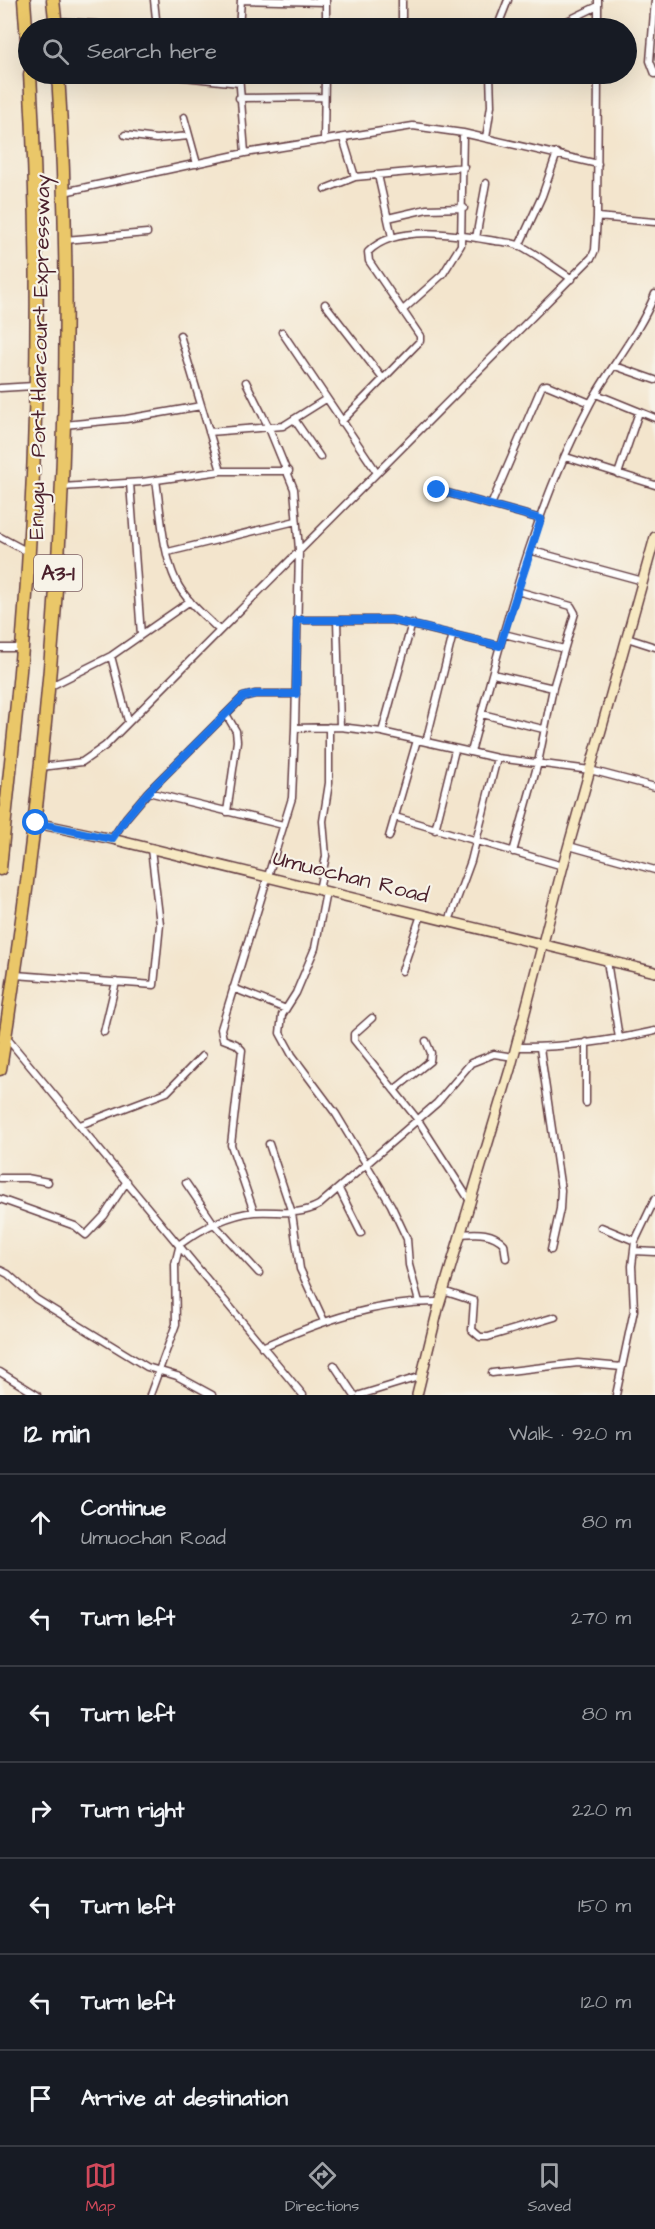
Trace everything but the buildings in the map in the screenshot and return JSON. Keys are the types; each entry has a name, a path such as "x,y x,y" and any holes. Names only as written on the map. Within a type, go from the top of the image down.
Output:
{"highway":[{"path":"24,0 26,18"},
{"path":"53,0 55,18"},
{"name":"Enugu - Port Harcourt Expressway","path":"0,869 3,814 22,648 29,553 34,386 35,230 30,84"},
{"name":"Enugu - Port Harcourt Expressway","path":"0,1069 36,823 50,687 62,487 65,240 59,84"}],"main road":[{"path":"417,1395 443,1291 515,1052 563,866 655,537"},
{"name":"Umuochan Road","path":"36,823 112,839 655,972"}],"street":[{"path":"154,0 156,18"},
{"path":"240,18 241,0 326,1 326,18"},
{"path":"402,0 402,18"},
{"path":"501,18 508,0"},
{"path":"655,0 650,62 655,74"},
{"path":"572,18 598,3"},
{"path":"238,84 245,153"},
{"path":"324,141 325,84"},
{"path":"486,138 491,106 490,84"},
{"path":"41,767 72,765 91,757 376,471 572,279 595,250 598,84"},
{"path":"239,98 324,98"},
{"path":"184,117 197,164"},
{"path":"64,192 245,153 413,126 463,133 598,164"},
{"path":"402,310 443,274 459,252 464,208 463,133"},
{"path":"125,135 156,139 189,136"},
{"path":"343,138 355,177"},
{"path":"519,246 542,196 557,153"},
{"path":"325,189 355,177 464,167"},
{"path":"378,174 392,237"},
{"path":"476,238 486,183"},
{"path":"388,218 427,208 464,208"},
{"path":"597,217 655,222"},
{"path":"65,240 147,232"},
{"path":"341,422 420,340 368,256 372,248 392,237 425,233 476,238 519,246 572,279"},
{"path":"471,753 500,646 529,550 541,519 590,404 653,307 655,294"},
{"path":"325,304 383,379"},
{"path":"282,332 376,471"},
{"path":"180,335 221,471"},
{"path":"615,366 655,380"},
{"path":"246,382 289,471 294,489 299,550 292,798 221,1029 223,1039 240,1047 243,1054 231,1145 254,1212"},
{"path":"491,505 542,386 547,385 590,404"},
{"path":"0,387 34,386"},
{"path":"596,394 655,418"},
{"path":"209,432 283,426 326,399"},
{"path":"64,425 126,419 201,406"},
{"path":"618,474 639,412"},
{"path":"294,419 320,457"},
{"path":"566,458 655,485"},
{"path":"62,487 130,483 221,471 289,471"},
{"path":"156,480 168,552 176,581 190,601 219,630"},
{"path":"130,483 141,635"},
{"path":"437,490 541,519"},
{"path":"168,552 296,521"},
{"path":"0,537 29,553"},
{"path":"529,550 643,581"},
{"path":"513,852 538,763 553,688 574,618 574,609 517,591"},
{"path":"50,687 111,656 190,601"},
{"path":"297,620 377,619 412,623 500,646"},
{"path":"336,620 340,727"},
{"path":"382,732 412,623"},
{"path":"426,742 453,634"},
{"path":"504,634 564,649"},
{"path":"627,638 655,647"},
{"path":"0,648 22,648"},
{"path":"111,656 128,722"},
{"path":"493,674 553,688"},
{"path":"112,839 148,792 249,694 296,694"},
{"path":"226,714 236,731 237,741 227,812"},
{"path":"482,714 543,729"},
{"path":"295,728 340,727 382,732 497,758 590,770 655,787"},
{"path":"329,728 329,783 323,821 326,856 315,948 296,993 282,1015 280,1033 292,1055 336,1114 391,1205 406,1236 409,1265 419,1302"},
{"path":"389,837 417,740"},
{"path":"435,830 455,750"},
{"path":"449,921 476,842 497,758"},
{"path":"148,792 283,825"},
{"path":"395,817 563,866"},
{"path":"569,846 655,870"},
{"path":"15,975 154,985 160,924 151,849"},
{"path":"402,971 421,915"},
{"path":"607,961 619,1038"},
{"path":"104,1032 116,982"},
{"path":"233,988 286,1009"},
{"path":"372,1018 354,1034 354,1040 418,1120 470,1201"},
{"path":"150,1395 177,1317 176,1264 180,1244 214,1224 254,1212 306,1211 366,1167 437,1103 477,1059 494,1054 619,1038 655,1031"},
{"path":"5,1036 128,1181 303,1395"},
{"path":"394,1090 430,1061 431,1053 426,1041"},
{"path":"586,1042 586,1103"},
{"path":"540,1048 561,1191 552,1250"},
{"path":"80,1125 167,1092 202,1056"},
{"path":"269,1143 292,1213 300,1269 324,1322"},
{"path":"0,1178 27,1178 48,1182"},
{"path":"0,1199 75,1226 86,1235 104,1216 128,1181"},
{"path":"186,1183 214,1224 259,1273"},
{"path":"339,1189 361,1233"},
{"path":"616,1395 634,1310 635,1241 655,1198"},
{"path":"601,1227 635,1241"},
{"path":"460,1234 484,1234 501,1240 506,1258"},
{"path":"634,1251 655,1252"},
{"path":"0,1270 8,1274 36,1299 147,1367 177,1376 212,1395"},
{"path":"443,1291 474,1301 472,1330 480,1337 488,1337 555,1317"},
{"path":"262,1347 324,1322 373,1307 440,1302"},
{"path":"492,1373 578,1363 622,1367"},
{"path":"334,1365 354,1395"},
{"path":"0,1372 37,1395"},
{"path":"360,1395 422,1376"}],"route":[{"path":"36,823 112,839 148,792 243,697 249,694 296,694 297,620 392,620 500,646 529,550 541,519 437,490"}]}
